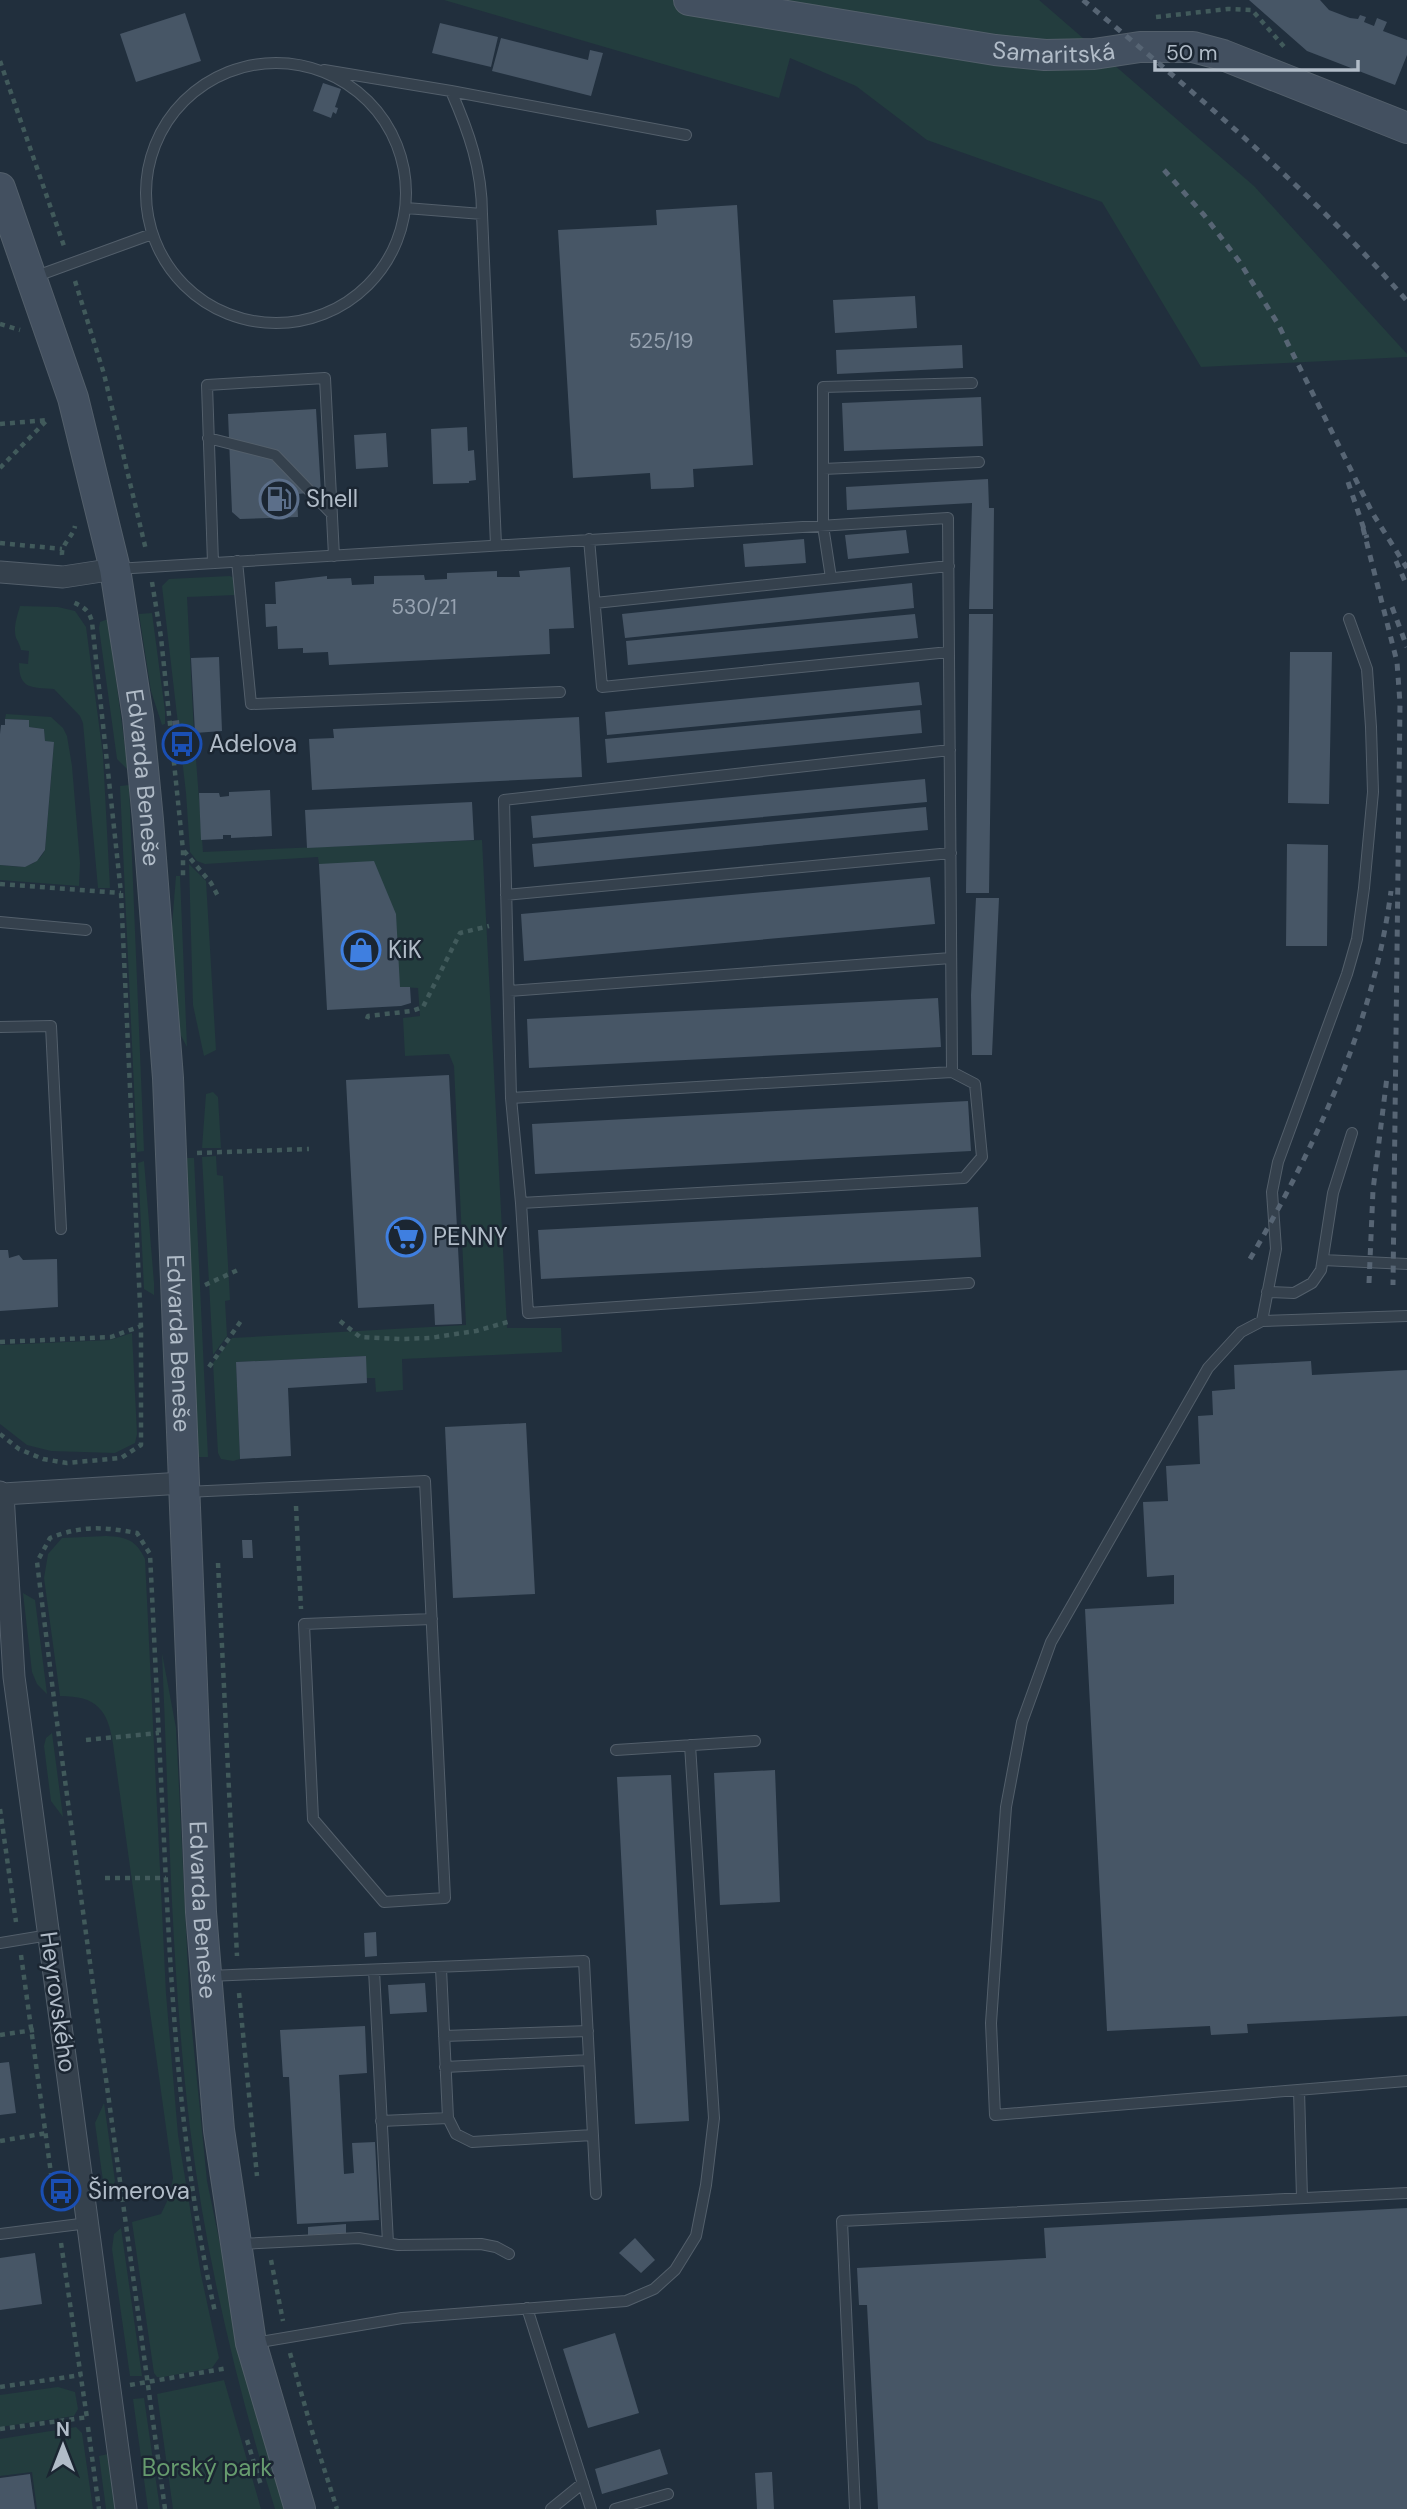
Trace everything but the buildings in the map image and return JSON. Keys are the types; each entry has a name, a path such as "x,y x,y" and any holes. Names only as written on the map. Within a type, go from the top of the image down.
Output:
{"street":[{"name":"Samaritská","path":"689,0 995,50 1045,55 1094,54 1140,47 1193,47 1223,55 1407,128"},
{"name":"Edvarda Beneše","path":"0,188 73,398 116,569 138,717 168,1078 201,1912 219,2130 251,2343 300,2509"},
{"path":"0,572 64,588 116,569"},
{"name":"Heyrovského","path":"126,2509 14,1677 2,1493 183,1488"}],"lane":[{"path":"313,68 354,88 385,121 403,162 406,208 394,250 369,286 332,311 290,323 246,321 205,303 173,273 152,234 145,195 151,154 169,118 197,89 233,70 273,62 313,68 451,91 686,135"},
{"path":"451,91 466,125 482,183 496,545"},
{"path":"406,208 482,214"},
{"path":"32,278 152,234"},
{"path":"213,563 207,385 325,378 334,556"},
{"path":"831,578 823,526 823,387 972,383"},
{"path":"208,438 275,455 332,514"},
{"path":"823,469 979,462"},
{"path":"116,569 948,518 952,1072"},
{"path":"589,539 603,687 949,653"},
{"path":"237,561 251,704 560,692"},
{"path":"595,603 949,566"},
{"path":"1262,1321 1276,1249 1272,1192 1278,1163 1347,974 1357,939 1364,888 1373,792 1371,727 1367,669 1349,619"},
{"path":"950,750 503,800 511,1098 528,1313 969,1283"},
{"path":"506,895 951,853"},
{"path":"0,922 86,930"},
{"path":"509,991 951,958"},
{"path":"0,1027 51,1026 61,1228"},
{"path":"511,1098 952,1072 975,1084 982,1157 964,1178 521,1203"},
{"path":"1268,1292 1294,1293 1312,1283 1321,1270 1333,1193 1352,1133"},
{"path":"1323,1260 1407,1264"},
{"path":"1407,1316 1262,1321 1241,1332 1208,1368 1051,1642 1022,1722 1006,1807 992,2023 995,2115 1407,2081"},
{"path":"183,1488 295,1487 425,1481 432,1619 445,1898 384,1902 313,1819 304,1624 432,1619"},
{"path":"616,1750 755,1741"},
{"path":"251,2343 402,2318 626,2301 654,2289 675,2270 696,2236 706,2186 714,2118 690,1745"},
{"path":"0,1943 49,1935"},
{"path":"206,1976 584,1961 596,2194"},
{"path":"441,1968 448,2119 456,2134 472,2142 593,2135"},
{"path":"374,1970 388,2244"},
{"path":"444,2036 588,2031"},
{"path":"445,2067 589,2060"},
{"path":"1298,2090 1302,2198"},
{"path":"382,2121 448,2119"},
{"path":"855,2509 842,2221 1407,2193"},
{"path":"0,2234 88,2223"},
{"path":"236,2244 359,2238 388,2244 481,2244 496,2247 509,2254"},
{"path":"527,2308 591,2509"},
{"path":"551,2509 583,2483"},
{"path":"615,2509 668,2494"}],"path":[{"path":"1153,18 1164,14 1252,10 1288,51"},
{"path":"0,324 20,331"},
{"path":"44,407 52,431"},
{"path":"0,424 48,419"},
{"path":"0,468 48,419"},
{"path":"0,1434 19,1449 43,1459 67,1463 121,1458 141,1445 141,1326 121,893 92,622 90,614 64,588 62,549 74,531 75,523"},
{"path":"0,543 62,549"},
{"path":"183,850 211,883 219,898"},
{"path":"0,884 121,893"},
{"path":"367,1019 368,1016 412,1011 423,1007 460,933 506,921"},
{"path":"133,1156 309,1149"},
{"path":"205,1285 240,1269"},
{"path":"340,1321 360,1337 430,1338 476,1331 528,1313"},
{"path":"209,1367 243,1318"},
{"path":"0,1342 111,1337 141,1326"},
{"path":"295,1487 304,1624"},
{"path":"110,1528 73,1529 50,1538 37,1562 55,1715 165,2509"},
{"path":"86,1740 159,1733"},
{"path":"0,1809 99,2509"},
{"path":"105,1878 166,1878"},
{"path":"0,2035 61,2024"},
{"path":"0,2141 75,2128"},
{"path":"0,2387 80,2376 147,2382 228,2368"},
{"path":"0,2429 112,2413"}],"green space":[{"path":"444,0 1039,0 1254,186 1407,357 1201,367 1102,202 927,140 856,86 790,58 779,98"},
{"path":"234,578 236,595 187,597 203,852 482,840 507,1328 561,1328 562,1352 402,1359 403,1390 376,1392 375,1378 366,1378 365,1356 236,1362 240,1459 233,1461 221,1459 218,1453 213,1363 232,1338 466,1325 454,1066 449,1054 405,1056 403,1018 420,1016 418,988 400,987 319,864 318,857 205,864 197,861 190,852 186,793 162,586 169,579"},
{"path":"20,606 58,607 75,611 86,627 103,755 110,888 98,888 83,723 80,716 54,689 28,685 21,678 19,663 28,664 29,651 21,650 15,634"},
{"path":"152,613 165,711 165,724 162,725 151,691 139,614"},
{"path":"108,619 128,770 117,759 99,628 100,622"},
{"path":"6,714 51,717 67,736 80,863 79,886 0,880 0,865 26,866 36,861 45,850 54,743 45,741 44,729 29,727 29,720 5,719"},
{"path":"129,785 144,1151 137,1152 120,786"},
{"path":"189,864 206,881 216,1050 204,1056 193,1005"},
{"path":"176,876 180,876 187,1047 179,1032 171,938"},
{"path":"213,1092 218,1097 221,1148 202,1148 206,1094"},
{"path":"216,1156 217,1175 223,1176 230,1300 225,1301 227,1336 213,1355 202,1157"},
{"path":"183,1158 194,1158 208,1457 196,1457"},
{"path":"144,1161 154,1295 144,1289 138,1163"},
{"path":"132,1333 137,1434 135,1443 115,1453 51,1451 27,1445 0,1424 0,1345 110,1340"},
{"path":"106,1536 130,1541 145,1559 166,1994 178,2135 201,2275 219,2358 212,2368 163,2377 157,2377 154,2373 132,2222 161,2214 170,2195 173,2178 113,1744 108,1722 98,1707 83,1699 60,1696 44,1578 48,1554 62,1538"},
{"path":"23,1593 35,1600 47,1694 37,1684 32,1672"},
{"path":"162,1653 176,1728 190,2010 207,2181 246,2370 285,2509 275,2509 248,2415 224,2320 197,2177 179,2010"},
{"path":"52,1733 63,1817 51,1801 44,1746 46,1738"},
{"path":"104,2103 115,2181 112,2190 103,2181 95,2123"},
{"path":"121,2228 142,2376 130,2376 112,2249 114,2234"},
{"name":"Borský park","path":"224,2380 261,2509 173,2509 157,2394"},
{"path":"58,2387 75,2392 78,2409 74,2416 0,2427 0,2395"},
{"path":"144,2398 160,2509 148,2509 133,2399"},
{"path":"76,2427 82,2433 93,2509 37,2509 32,2472 0,2476 0,2439"},
{"path":"108,2454 116,2509 106,2509 99,2456"}],"railway":[{"path":"1083,0 1210,107 1292,182 1407,301"},
{"path":"1164,170 1204,215 1239,261 1278,324 1373,514 1407,568"},
{"path":"1348,482 1367,538"},
{"path":"1363,528 1397,662 1400,703 1393,1285"},
{"path":"1396,561 1407,586"},
{"path":"1392,607 1407,647"},
{"path":"1250,1259 1297,1172 1339,1082 1371,988 1391,891"},
{"path":"1369,1283 1373,1190 1387,1077"}],"place":[{"name":"Shell","path":"279,499"},
{"name":"Adelova","path":"182,744"},
{"name":"KiK","path":"361,950"},
{"name":"PENNY","path":"406,1237"},
{"name":"Šimerova","path":"61,2191"}]}
